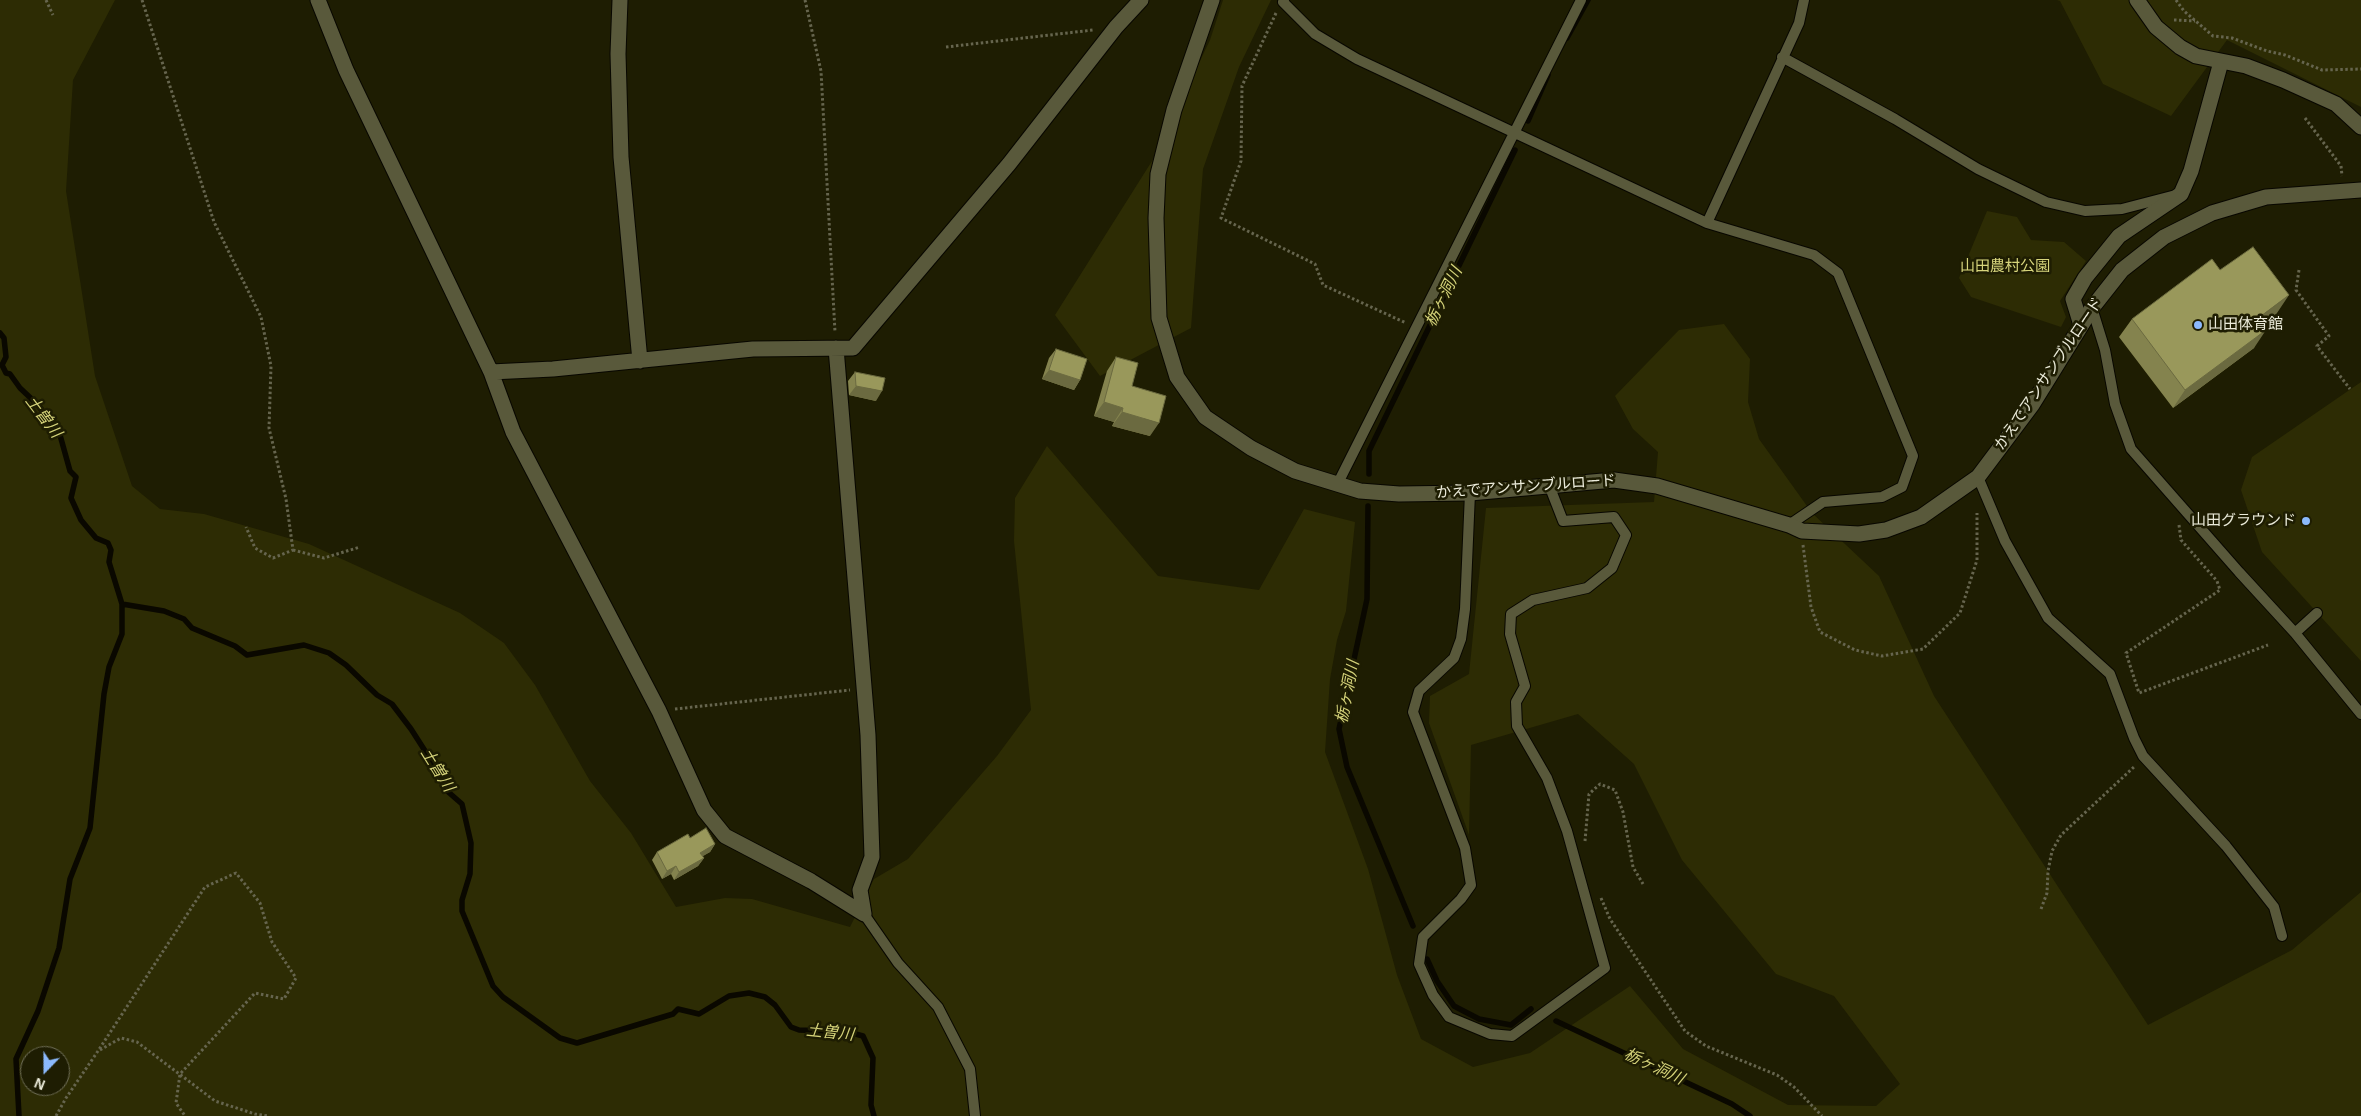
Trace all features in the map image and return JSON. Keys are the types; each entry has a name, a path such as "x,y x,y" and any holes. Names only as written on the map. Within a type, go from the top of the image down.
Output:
{"street":[{"path":"318,0 346,70 491,372 513,432 660,711 704,810 725,836 811,881 864,914"},
{"path":"620,0 618,54 621,158 640,361"},
{"path":"491,372 640,361 753,349 853,348 1009,164 1116,27 1141,0"},
{"name":"かえでアンサンブルロード","path":"1212,0 1174,110 1158,174 1156,218 1159,318 1177,377 1204,417 1251,448 1295,471 1360,491 1399,494 1470,492 1614,480 1657,486 1795,528 1859,534 1886,530 1921,517 1978,478 2032,404 2092,308 2122,270 2157,243 2184,226 2212,213 2266,197 2361,190"},
{"path":"2137,0 2156,27 2180,47 2196,56 2246,66 2319,96 2336,104 2361,127"},
{"path":"2081,325 2073,299 2085,278 2119,236 2181,194 2191,171 2221,62"},
{"path":"836,348 868,735 872,857 860,890 864,914"}],"lane":[{"path":"1337,485 1582,0"},
{"path":"1707,223 1799,23 1804,0"},
{"path":"1284,1 1315,34 1357,59 1513,134 1707,223 1814,255 1838,273 1913,456 1902,487 1882,497 1823,502 1795,528"},
{"path":"1782,57 1978,169 2046,202 2085,211 2122,210 2181,194"},
{"path":"2092,308 2105,350 2115,404 2131,449 2296,633 2361,714"},
{"path":"1978,478 2005,541 2048,618 2110,674 2134,738 2143,756 2226,846 2274,907 2282,936"},
{"path":"1470,492 1465,609 1461,638 1454,658 1419,691 1412,712 1465,848 1471,884 1461,899 1424,937 1419,964 1433,996 1449,1017 1490,1034 1512,1036 1605,968 1567,831 1548,778 1517,726 1516,702 1525,686 1510,634 1511,614 1533,600 1587,588 1612,568 1626,536 1614,517 1562,520 1549,485"},
{"path":"2296,633 2317,613"},
{"path":"864,914 898,963 938,1008 970,1069 975,1116"}],"path":[{"path":"46,0 53,15"},
{"path":"142,0 214,222 261,317 270,366 269,428 286,499 293,550"},
{"path":"805,0 821,71 836,348"},
{"path":"2176,0 2184,11 2214,36 2232,38 2267,51 2285,55 2322,70 2361,70"},
{"path":"1284,1 1271,21 1242,86 1240,161 1221,218 1315,264 1323,285 1416,328"},
{"path":"946,47 1116,27"},
{"path":"2306,118 2341,166"},
{"path":"2300,270 2296,290 2329,336 2317,346 2350,389"},
{"path":"2176,500 2182,540 2217,581 2220,590 2126,653 2139,693 2268,645"},
{"path":"1795,528 1811,607 1820,632 1855,650 1882,656 1923,648 1960,613 1977,560 1977,505"},
{"path":"246,526 255,548 273,558 293,550 324,558 360,547"},
{"path":"660,711 863,688"},
{"path":"2041,909 2047,893 2048,871 2052,851 2061,835 2128,775 2143,756"},
{"path":"1585,844 1588,794 1600,784 1615,790 1623,812 1634,867 1643,884"},
{"path":"56,1116 205,887 236,873 260,903 272,942 296,978 284,999 255,993 180,1074 176,1103 185,1116"},
{"path":"1600,894 1610,919 1685,1031 1706,1046 1777,1075 1794,1087 1822,1116"},
{"path":"98,1051 121,1038 137,1042 215,1101 255,1114 268,1116"}],"green space":[{"path":"0,0 115,0 73,80 66,191 95,376 132,486 160,509 204,514 309,544 460,613 504,643 535,685 590,781 631,833 676,907 725,898 752,899 850,927 874,879 908,859 997,756 1031,710 1014,541 1015,498 1047,446 1158,576 1259,590 1304,509 1355,522 1346,611 1337,640 1330,679 1325,752 1368,869 1397,975 1421,1039 1473,1067 1530,1053 1630,986 1683,1049 1788,1105 1876,1106 1900,1084 1834,996 1776,974 1682,860 1634,764 1578,714 1471,745 1469,835 1429,723 1430,696 1469,674 1486,508 1654,502 1658,452 1633,429 1615,396 1679,330 1724,324 1750,359 1748,402 1759,439 1812,513 1879,576 1934,696 2148,1025 2292,950 2361,892 2361,1116 0,1116"},
{"path":"1223,0 1271,0 1239,67 1203,169 1191,328 1100,376 1055,315 1152,161 1210,40"},
{"path":"2057,0 2361,0 2361,107 2227,40 2171,116 2103,84 2060,1"},
{"name":"山田農村公園","path":"1987,211 2017,217 2031,240 2064,242 2086,261 2060,301 2066,317 2061,327 1971,297 1959,278"},
{"name":"山田グラウンド","path":"2361,382 2361,661 2262,552 2241,490 2252,457"}],"building":[{"name":"山田体育館","path":"2253,247 2289,295 2257,319 2266,330 2185,390 2132,319 2212,259 2220,270"},
{"path":"1056,349 1087,359 1080,380 1049,370"},
{"path":"1116,357 1138,363 1132,386 1166,396 1159,423 1122,412 1123,408 1104,402"},
{"path":"855,372 885,378 882,391 856,386"},
{"path":"706,828 715,844 700,853 704,858 679,872 676,866 667,871 657,852 688,834 690,838"}],"waterway":[{"name":"栃ヶ洞川","path":"1567,38 1588,0"},
{"name":"栃ヶ洞川","path":"1528,121 1548,75"},
{"name":"栃ヶ洞川","path":"1369,474 1369,451 1515,150"},
{"path":"0,333 4,338 6,357 2,365 6,373 10,374 20,388 38,405 60,435 70,471 76,477 71,498 81,520 96,538 108,543 111,550 109,562 122,604 122,634 109,667 104,694 90,828 70,879 59,948 38,1011 16,1059 19,1116"},
{"name":"栃ヶ洞川","path":"1368,506 1367,599 1339,729 1347,767 1413,926"},
{"name":"土曽川","path":"122,604 164,611 184,619 192,628 235,646 247,655 304,645 329,653 346,665 377,695 392,704 436,768 446,790 462,804 471,843 470,874 462,900 462,911 493,986 503,997 560,1038 577,1043 673,1014 678,1009 699,1014 729,996 749,993 765,997 775,1005 791,1027 799,1030 848,1032 863,1036 873,1058 871,1105 874,1116"},
{"name":"栃ヶ洞川","path":"1427,959 1437,981 1454,1006 1479,1019 1511,1025 1531,1009"},
{"name":"栃ヶ洞川","path":"1556,1021 1732,1104 1750,1116"}],"place":[{"name":"山田体育館","path":"2198,325"},
{"name":"山田グラウンド","path":"2306,521"}]}
